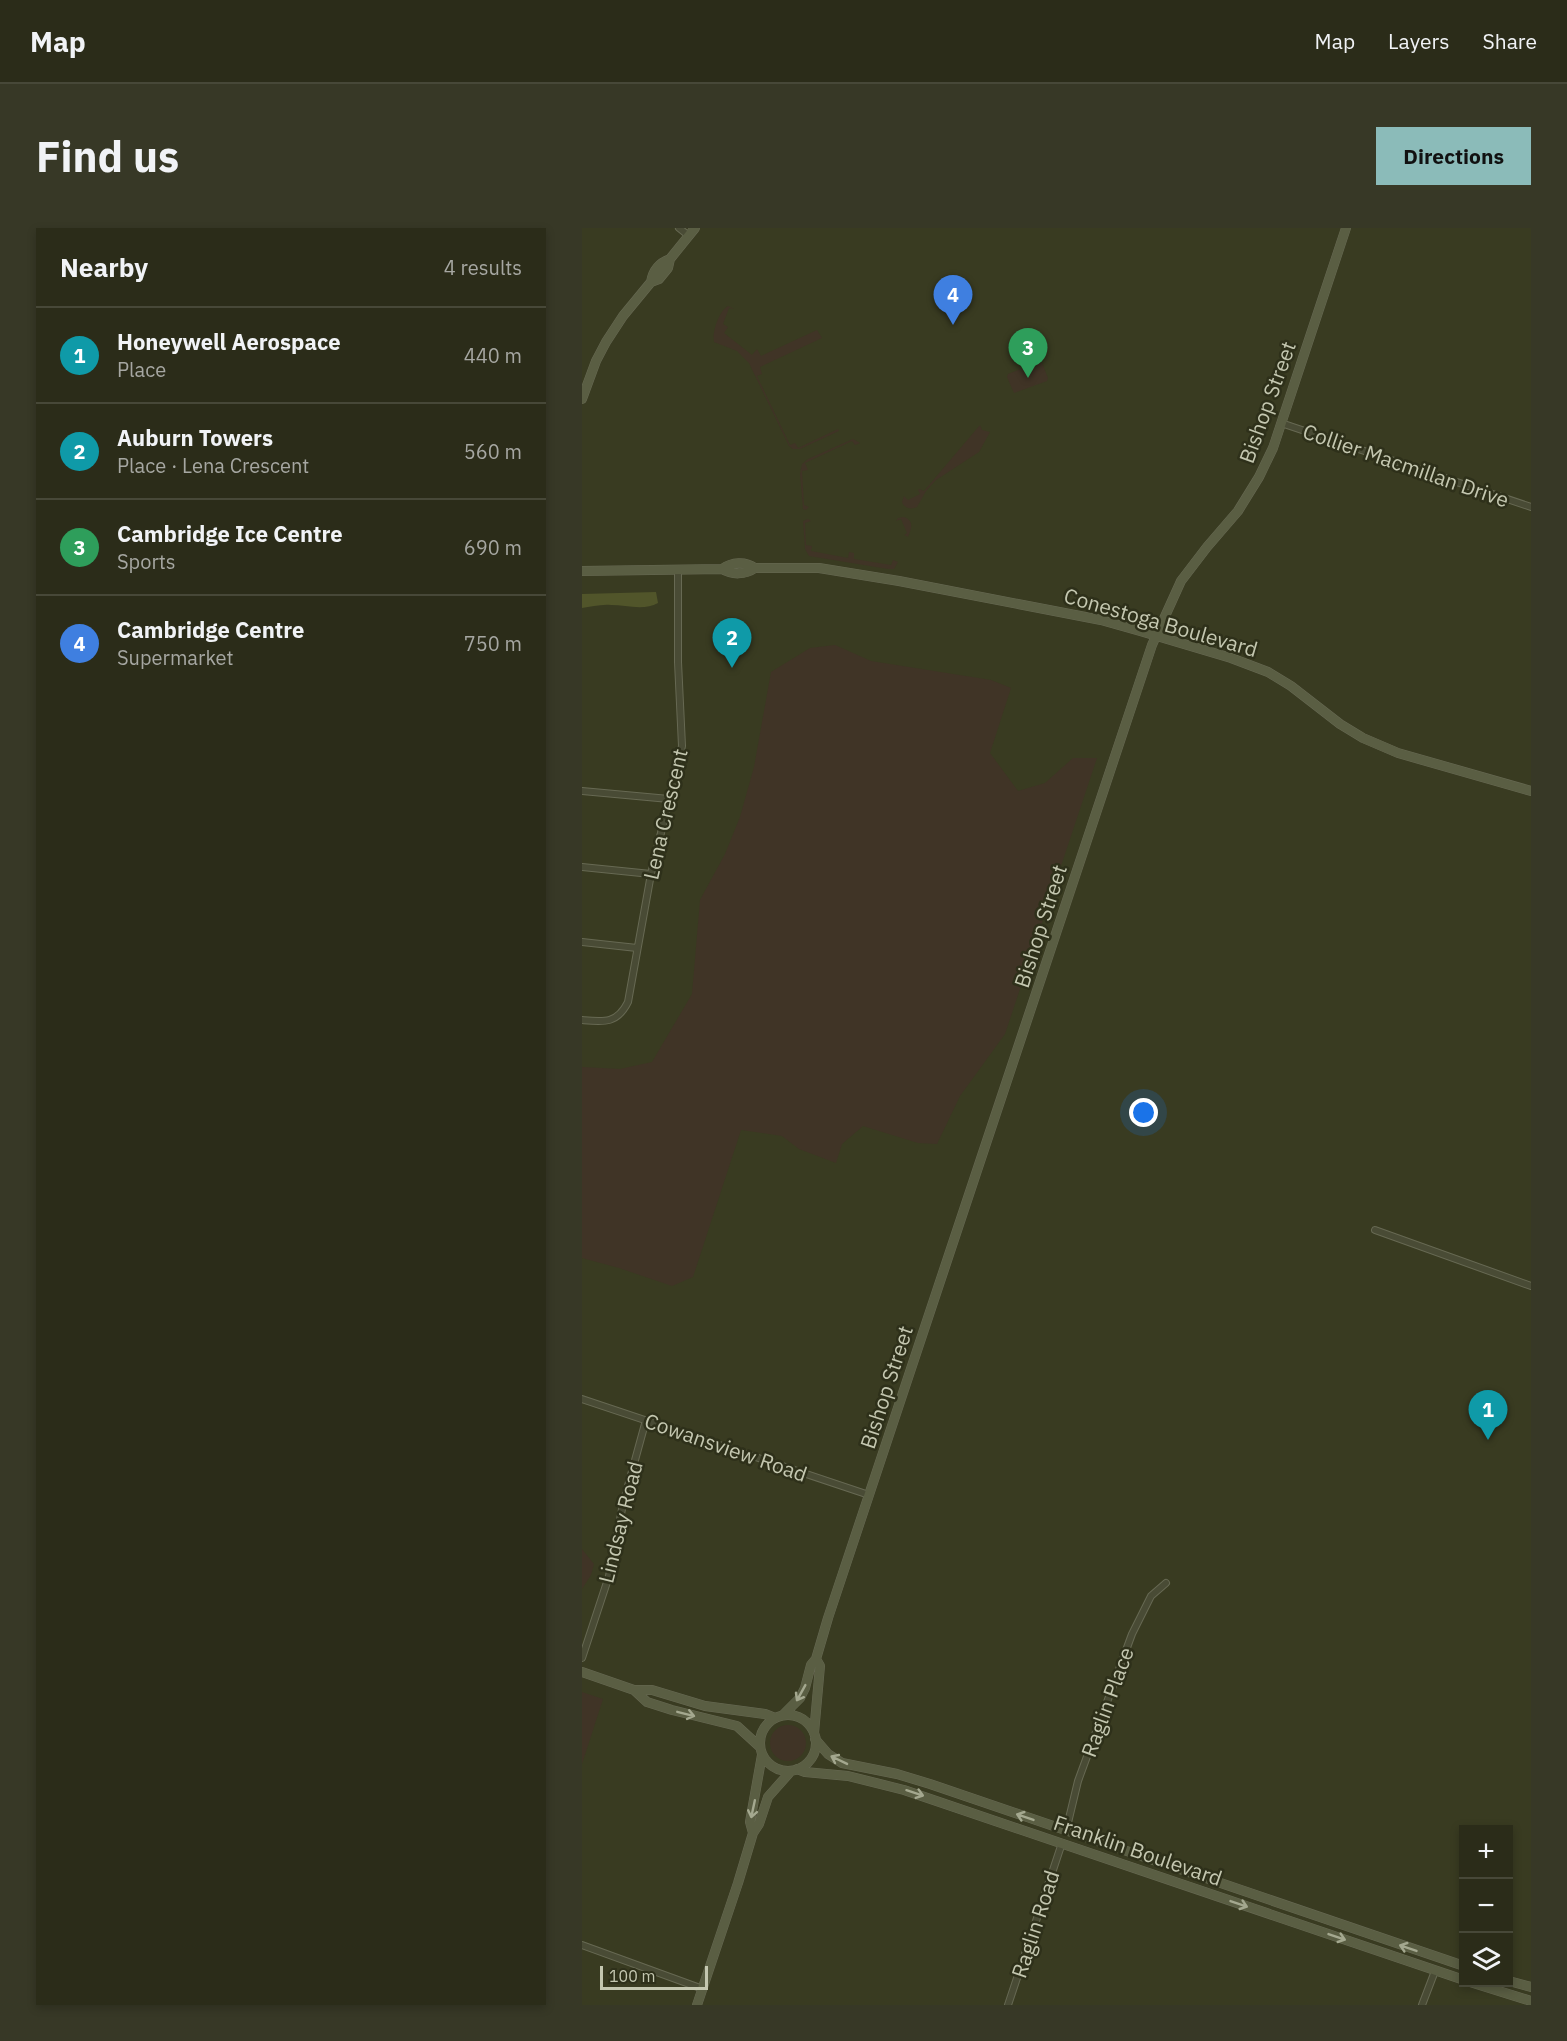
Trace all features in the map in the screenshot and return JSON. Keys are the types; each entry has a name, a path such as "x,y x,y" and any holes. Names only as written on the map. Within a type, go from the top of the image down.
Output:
{"main road":[{"name":"Bishop Street","path":"779,1717 802,1695 811,1665 816,1659 1156,636 1181,580 1249,496 1265,465 1346,228"},
{"path":"582,399 596,361 623,316 651,282 652,274 662,262 670,259 692,232"},
{"name":"Conestoga Boulevard","path":"582,571 722,569 729,564 748,564 755,568 819,568 1101,620 1231,658 1268,672 1291,686 1340,724 1363,738 1398,753 1531,791"},
{"name":"Bishop Street","path":"814,1736 820,1666 816,1659"},
{"path":"582,1672 634,1690 652,1690 705,1706 779,1717 792,1715 809,1725 814,1736 815,1749 811,1758 805,1765 794,1770 768,1797 759,1824 753,1833 697,2005"},
{"path":"634,1690 647,1702 737,1726 770,1764 780,1770 794,1770"},
{"path":"753,1833 750,1822 763,1730 779,1717"},
{"name":"Franklin Boulevard","path":"814,1736 828,1754 842,1762 897,1774 1459,1964"},
{"name":"Franklin Boulevard","path":"794,1770 876,1782 1459,1978"},
{"path":"1513,1982 1531,1988"},
{"path":"1484,1987 1531,2001"}],"street":[{"path":"679,228 692,232"},
{"name":"Collier Macmillan Drive","path":"1281,423 1531,507"},
{"name":"Lena Crescent","path":"582,1020 600,1022 615,1019 628,1002 651,874 682,746 678,662 678,570"},
{"path":"582,791 669,799"},
{"path":"582,867 651,874"},
{"path":"582,942 637,948"},
{"path":"1375,1230 1531,1286"},
{"name":"Cowansview Road","path":"582,1399 869,1495"},
{"name":"Lindsay Road","path":"582,1658 609,1576 623,1504 646,1420"},
{"name":"Raglin Place","path":"1066,1831 1078,1781 1132,1634 1151,1596 1166,1583"},
{"name":"Raglin Road","path":"1008,2005 1062,1843"},
{"path":"582,1945 703,1989"},
{"path":"1422,2005 1435,1971"}],"shaded area":[{"path":"728,306 734,309 729,308 723,324 728,327 724,333 752,355 757,349 761,356 817,330 822,338 760,367 762,374 757,376 790,445 795,443 798,448 838,429 839,431 800,449 793,449 789,446 749,363 737,351 714,342 717,322"},
{"path":"1038,362 1042,363 1047,381 1014,393 1007,377 1008,374"},
{"path":"980,425 982,430 990,432 979,452 936,480 926,491 917,507 904,506 902,502 904,496 908,500 920,494 919,489 924,491"},
{"path":"853,439 860,443 855,445 852,441 805,463 808,470 802,471 804,505 809,507 806,510 803,509 800,474 802,464 808,459"},
{"path":"904,517 911,523 908,537 904,535 907,533 901,519 896,521"},
{"path":"808,519 811,521 805,523 806,545 812,546 811,551 848,558 849,552 854,553 854,559 891,565 893,560 898,562 894,569 888,569 809,556 805,549 803,521"},
{"path":"656,592 658,603 647,607 600,605 582,608 582,594"},
{"path":"835,645 871,661 991,680 1011,688 990,753 1018,791 1045,783 1073,758 1097,758 1005,1034 960,1096 937,1144 918,1143 863,1126 842,1144 836,1163 799,1149 782,1136 741,1130 693,1277 672,1286 582,1258 582,1067 620,1069 652,1062 692,994 700,900 725,854 740,817 754,767 771,672 810,648"},
{"path":"582,1549 594,1564 591,1575 582,1589"},
{"path":"582,1692 603,1699 582,1764"},
{"path":"788,1725 801,1730 806,1743 801,1756 788,1761 775,1756 770,1743 775,1730"}],"place":[{"name":"Cambridge Centre","path":"953,325"},
{"name":"Cambridge Ice Centre","path":"1028,378"},
{"name":"Auburn Towers","path":"732,668"},
{"name":"Honeywell Aerospace","path":"1488,1440"}]}
